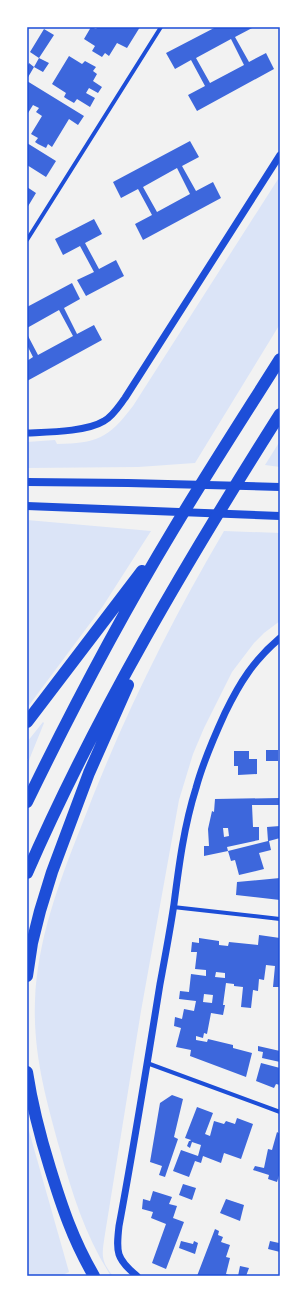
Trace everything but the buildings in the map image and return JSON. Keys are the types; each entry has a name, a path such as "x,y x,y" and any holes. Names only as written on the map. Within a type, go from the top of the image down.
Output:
{"highway":[{"path":"27,802 103,652 172,531 280,359"},
{"path":"27,873 85,751 120,684 162,608 280,414"},
{"path":"27,722 172,531"},
{"path":"27,976 32,943 40,911 70,823 89,773 162,608"},
{"path":"27,1072 34,1112 67,1222 77,1245 94,1276"}],"main road":[{"path":"27,482 280,487"},
{"path":"27,506 280,516"}],"street":[{"path":"27,240 161,27"},
{"path":"27,433 68,430 96,425 104,422 117,410 280,154"},
{"path":"137,1276 128,1269 118,1254 119,1226 181,852 189,813 205,761 220,724 238,688 260,656 280,638"},
{"path":"173,907 280,919"},
{"path":"147,1063 280,1112"}],"shaded area":[{"path":"280,176 280,324 195,463 138,467 27,468 27,442 55,440 57,444 92,440 109,432 124,417 133,406"},
{"path":"280,441 280,467 265,465"},
{"path":"27,520 151,531 103,606 27,708"},
{"path":"224,531 280,533 280,621 254,643 232,672 204,728 193,754 179,800 141,1011 104,1241 104,1261 113,1276 111,1276 94,1246 75,1199 45,1094 38,1058 35,1021 35,1001 40,956 50,912 57,890 112,751 164,639"},
{"path":"43,722 44,723 27,765 27,742"},
{"path":"27,1124 69,1272 61,1276 27,1276"}]}
